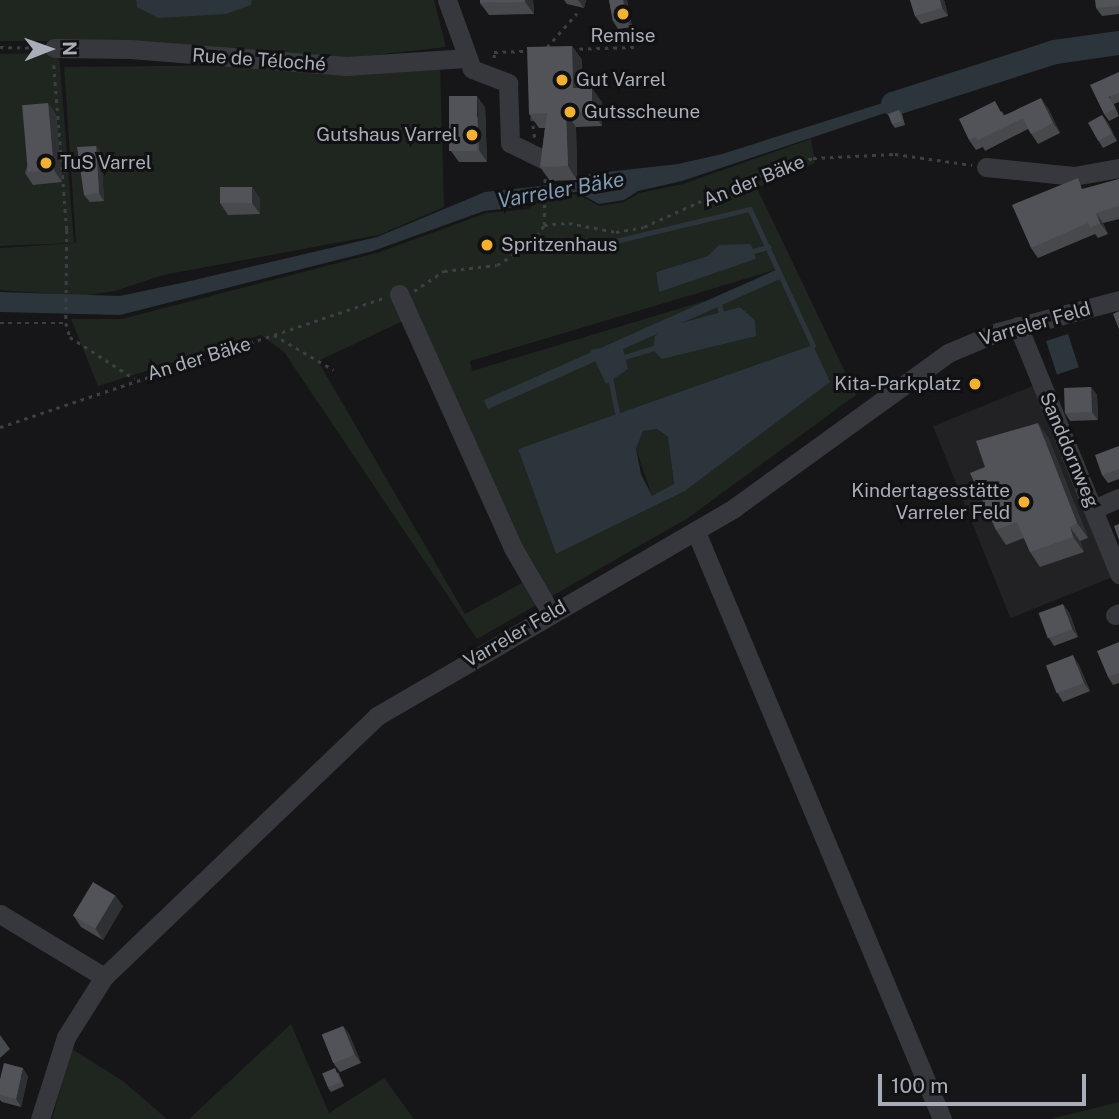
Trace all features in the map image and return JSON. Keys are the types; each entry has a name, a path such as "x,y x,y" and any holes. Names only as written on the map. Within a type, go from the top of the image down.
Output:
{"street":[{"path":"447,0 464,58 472,69 509,83 510,143 543,159"},
{"name":"Rue de Téloché","path":"54,48 130,49 346,66 464,58"},
{"path":"986,167 1074,176 1119,168"},
{"path":"407,292 513,548 551,613"},
{"name":"Varreler Feld","path":"40,1119 66,1037 104,976 377,716 695,532 948,353 1018,326 1119,300"},
{"name":"Sanddornweg","path":"1018,326 1119,574"},
{"path":"1094,509 1119,498"},
{"path":"695,532 942,1119"},
{"path":"0,914 104,976"}],"path":[{"path":"577,13 545,50 634,47"},
{"path":"0,47 54,48 67,230 66,321 70,337 135,379"},
{"path":"494,61 494,52 532,50 530,64"},
{"path":"532,116 546,182 544,225"},
{"name":"An der Bäke","path":"0,427 135,379 407,292 444,271 497,265 523,251 544,225 569,223 593,231 616,232 644,227 751,178 813,158 895,154 986,167"},
{"path":"0,323 66,321"},
{"path":"273,335 334,370"}],"shaded area":[{"path":"0,0 136,0 137,7 251,5 252,0 434,0 446,47 348,58 122,41 0,41"},
{"path":"59,53 74,243 0,246 0,54"},
{"path":"440,63 444,207 379,235 163,275 115,291 82,296 0,290 0,248 76,243 64,67"},
{"path":"811,139 815,163 757,188 856,395 688,518 477,639 284,352 261,335 98,386 71,319 122,319 380,252 486,213 528,209 552,193 579,195 600,206 624,202 639,193 683,184","holes":["708,256 756,259 659,291 656,272","778,269 781,278 472,371 470,361","740,307 755,320 755,336 666,327","405,320 522,583 465,614 318,361","829,381 685,491 556,554 518,449 633,410"]},
{"name":"Kindertagesstätte Varreler Feld","path":"1035,385 1113,577 1011,618 933,426"},
{"path":"657,429 668,437 674,485 652,496 636,449 643,431"},
{"path":"291,1024 329,1113 384,1078 414,1119 189,1119"},
{"path":"72,1049 123,1081 167,1119 52,1119"},
{"path":"1119,1102 1119,1119 1050,1119"}],"water":[{"path":"136,0 252,0 251,5 226,14 158,18 137,7"},
{"path":"911,94 922,95 915,103 682,181 638,191 624,200 599,204 577,192 550,192 529,206 484,211 373,251 120,315 0,312 0,292 120,296 186,282 377,237 485,192 578,182 589,174 678,164 722,154"},
{"path":"751,244 756,259 659,292 656,272 708,256 719,245"},
{"path":"778,269 782,278 488,409 484,400"},
{"path":"740,307 755,320 756,336 662,359 653,350 655,336 666,327"},
{"path":"1068,334 1079,367 1057,374 1046,341"},
{"path":"622,345 628,369 606,384 590,350"},
{"path":"813,345 830,382 685,491 556,554 518,449","holes":["657,429 668,437 674,484 652,496 641,474 636,449 643,431"]}],"building":[{"path":"480,0 525,0 525,2 480,3"},
{"path":"609,0 623,0 626,19 613,21"},
{"path":"910,0 940,0 942,8 915,16"},
{"path":"1095,0 1119,0 1119,6 1096,8"},
{"path":"572,46 573,88 592,88 592,112 566,113 568,166 540,167 547,113 529,114 527,47"},
{"path":"1119,72 1119,93 1109,97 1115,109 1104,114 1090,85"},
{"path":"449,96 477,96 477,151 449,151"},
{"path":"1041,98 1053,123 1031,134 1023,118 978,140 976,137 969,140 959,119 995,101 1003,116"},
{"path":"48,103 54,170 28,172 22,105"},
{"path":"899,110 902,121 892,124 888,114"},
{"path":"1102,115 1112,133 1098,141 1088,123"},
{"path":"96,146 99,193 84,195 77,147"},
{"path":"1078,178 1082,189 1119,179 1119,206 1096,213 1100,223 1090,228 1088,223 1031,248 1012,205"},
{"path":"220,187 252,187 252,203 220,203"},
{"path":"1119,311 1119,329 1113,314"},
{"path":"1091,387 1092,412 1065,413 1064,388"},
{"path":"1038,423 1077,523 1070,527 1073,537 1030,552 1017,522 996,530 970,473 985,467 976,441"},
{"path":"1119,446 1119,469 1102,475 1095,455"},
{"path":"1119,524 1119,540 1114,526"},
{"path":"1063,604 1072,629 1048,638 1039,613"},
{"path":"1119,642 1119,673 1108,677 1097,651"},
{"path":"1073,655 1084,683 1057,693 1046,665"},
{"path":"93,882 115,895 95,929 73,915"},
{"path":"343,1026 355,1055 333,1063 322,1035"},
{"path":"4,1063 23,1068 16,1099 0,1095"},
{"path":"335,1068 341,1082 328,1087 322,1073"}],"waterway":[{"name":"Varreler Bäke","path":"893,104 1055,52 1119,43"},
{"path":"607,243 750,209 813,345"},
{"path":"753,251 768,247"},
{"path":"718,298 722,316"},
{"path":"621,358 656,347"},
{"path":"610,375 618,415"}],"place":[{"name":"Remise","path":"623,14"},
{"name":"Gut Varrel","path":"562,80"},
{"name":"Gutsscheune","path":"570,112"},
{"name":"Gutshaus Varrel","path":"472,135"},
{"name":"TuS Varrel","path":"46,163"},
{"name":"Spritzenhaus","path":"487,245"},
{"name":"Kita-Parkplatz","path":"975,384"},
{"name":"Kindertagesstätte Varreler Feld","path":"1024,502"}]}
